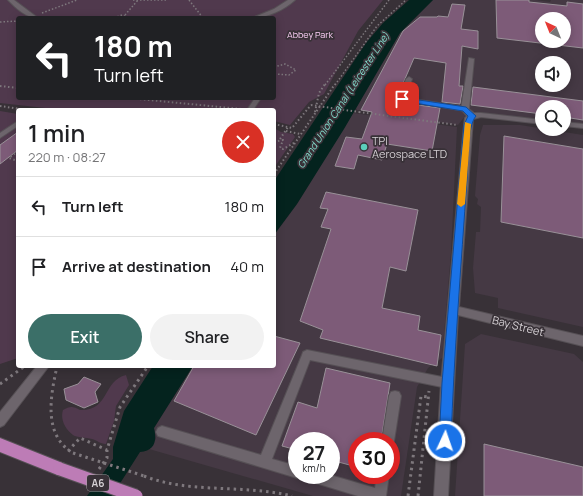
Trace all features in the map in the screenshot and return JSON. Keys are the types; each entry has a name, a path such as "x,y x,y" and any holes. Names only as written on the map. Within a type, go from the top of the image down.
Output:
{"main road":[{"name":"A6","path":"0,445 60,469 136,496"}],"street":[{"path":"441,496 447,383 454,310 471,59"},
{"path":"468,117 481,115 535,121"},
{"path":"571,125 583,126"},
{"name":"Bay Street","path":"454,310 583,341"}],"lane":[{"path":"11,0 32,16"},
{"path":"260,16 276,10 292,0"},
{"path":"408,79 402,99 468,117"},
{"path":"0,136 16,124"},
{"path":"264,462 306,355 447,383"},
{"path":"0,421 47,368"},
{"path":"389,432 395,396"},
{"path":"162,432 288,469"},
{"path":"339,484 380,496 382,484"}],"path":[{"path":"36,16 77,0"},
{"path":"133,0 166,0"},
{"path":"121,16 125,15 138,0"},
{"path":"189,0 201,16"},
{"path":"314,115 319,93 389,0"},
{"path":"276,171 300,134 377,26 406,0"},
{"path":"0,22 16,21"},
{"path":"276,66 282,64 289,65 296,70 289,75 276,74"},
{"path":"0,86 16,88"},
{"path":"148,100 230,108"},
{"path":"276,124 292,128 311,105 458,126 468,117"},
{"path":"0,106 16,108"},
{"path":"276,141 280,139 288,127"},
{"path":"286,131 300,134"},
{"path":"280,139 283,140 280,148 283,149 295,142"},
{"path":"16,153 10,158 16,159"},
{"path":"0,384 22,368"},
{"path":"51,368 57,370 50,401 52,421 60,440 68,451 167,484 234,487 279,492 292,496"},
{"path":"98,471 107,458 107,450 120,407 147,368"},
{"path":"418,496 430,380"},
{"path":"408,496 421,396 429,397"},
{"path":"68,451 80,438 107,450"}],"shaded area":[{"path":"433,0 535,0 550,2 551,0 583,0 583,125 571,124 571,100 535,100 535,119 469,111 458,125 357,110 356,108 400,33"},
{"path":"353,113 457,127 451,253 442,358 428,368 417,387 401,496 313,496 149,449 156,439 154,428 192,368 276,368 276,232 297,204"},
{"path":"483,125 520,125 535,127 535,136 571,136 571,133 583,135 583,327 498,308 498,298 475,293 473,268 476,232 480,232 481,207 477,204 478,199 475,196 480,135"},
{"path":"481,334 574,354 583,362 583,496 455,496 465,344"}],"green space":[{"name":"Abbey Park","path":"0,0 383,0 358,31 324,94 309,102 290,125 276,122 276,108 45,108 0,103"},
{"path":"0,111 16,114 16,359 0,364"},
{"path":"276,129 281,132 293,134 295,137 276,165"},
{"path":"126,375 129,385 116,406 114,421 106,444 90,438 75,436 70,433 62,417 63,410 72,407 80,410 90,409 96,406 113,383 118,378"}],"water":[{"name":"Grand Union Canal (Leicester Line)","path":"409,0 433,0 400,33 344,129 297,204 276,232 276,178 366,43 383,23"},
{"path":"152,368 192,368 154,428 154,444 149,450 140,452 112,496 87,496 113,459 113,447 124,411"}],"building":[{"path":"496,0 529,0 529,2 567,6 567,2 583,4 583,48 571,47 571,12 535,12 535,42 497,38"},
{"path":"452,4 465,5 461,29 478,31 478,49 462,46 459,86 463,86 460,104 442,102 446,63 414,58 395,102 440,108 432,151 387,144 382,160 358,155 354,169 335,166 346,137 362,139 372,112 361,110 403,31 420,17 448,17"},
{"path":"473,87 583,101 583,120 571,118 571,100 535,100 535,113 471,105"},
{"path":"16,133 16,152 0,164 0,145"},
{"path":"504,136 583,149 583,238 501,222"},
{"path":"326,192 418,210 406,271 390,267 382,308 420,316 418,330 441,335 437,366 320,338 323,330 300,321 331,229 321,227 328,209 320,208"},
{"path":"276,337 300,343 256,435 174,401 193,368 276,368"},
{"path":"326,368 390,383 382,432 348,432 348,465 340,462 340,432 288,432 288,448 282,446 298,402 317,408"},
{"path":"84,377 101,384 95,392 98,402 84,408 66,400 64,389 78,384"},
{"path":"484,444 583,467 583,496 484,496"}],"slow traffic":[{"path":"461,204 468,124"}],"place":[{"name":"TPI Aerospace LTD","path":"364,147"}],"route":[{"path":"402,99 466,109 472,116 468,121 447,383 445,441"}]}
